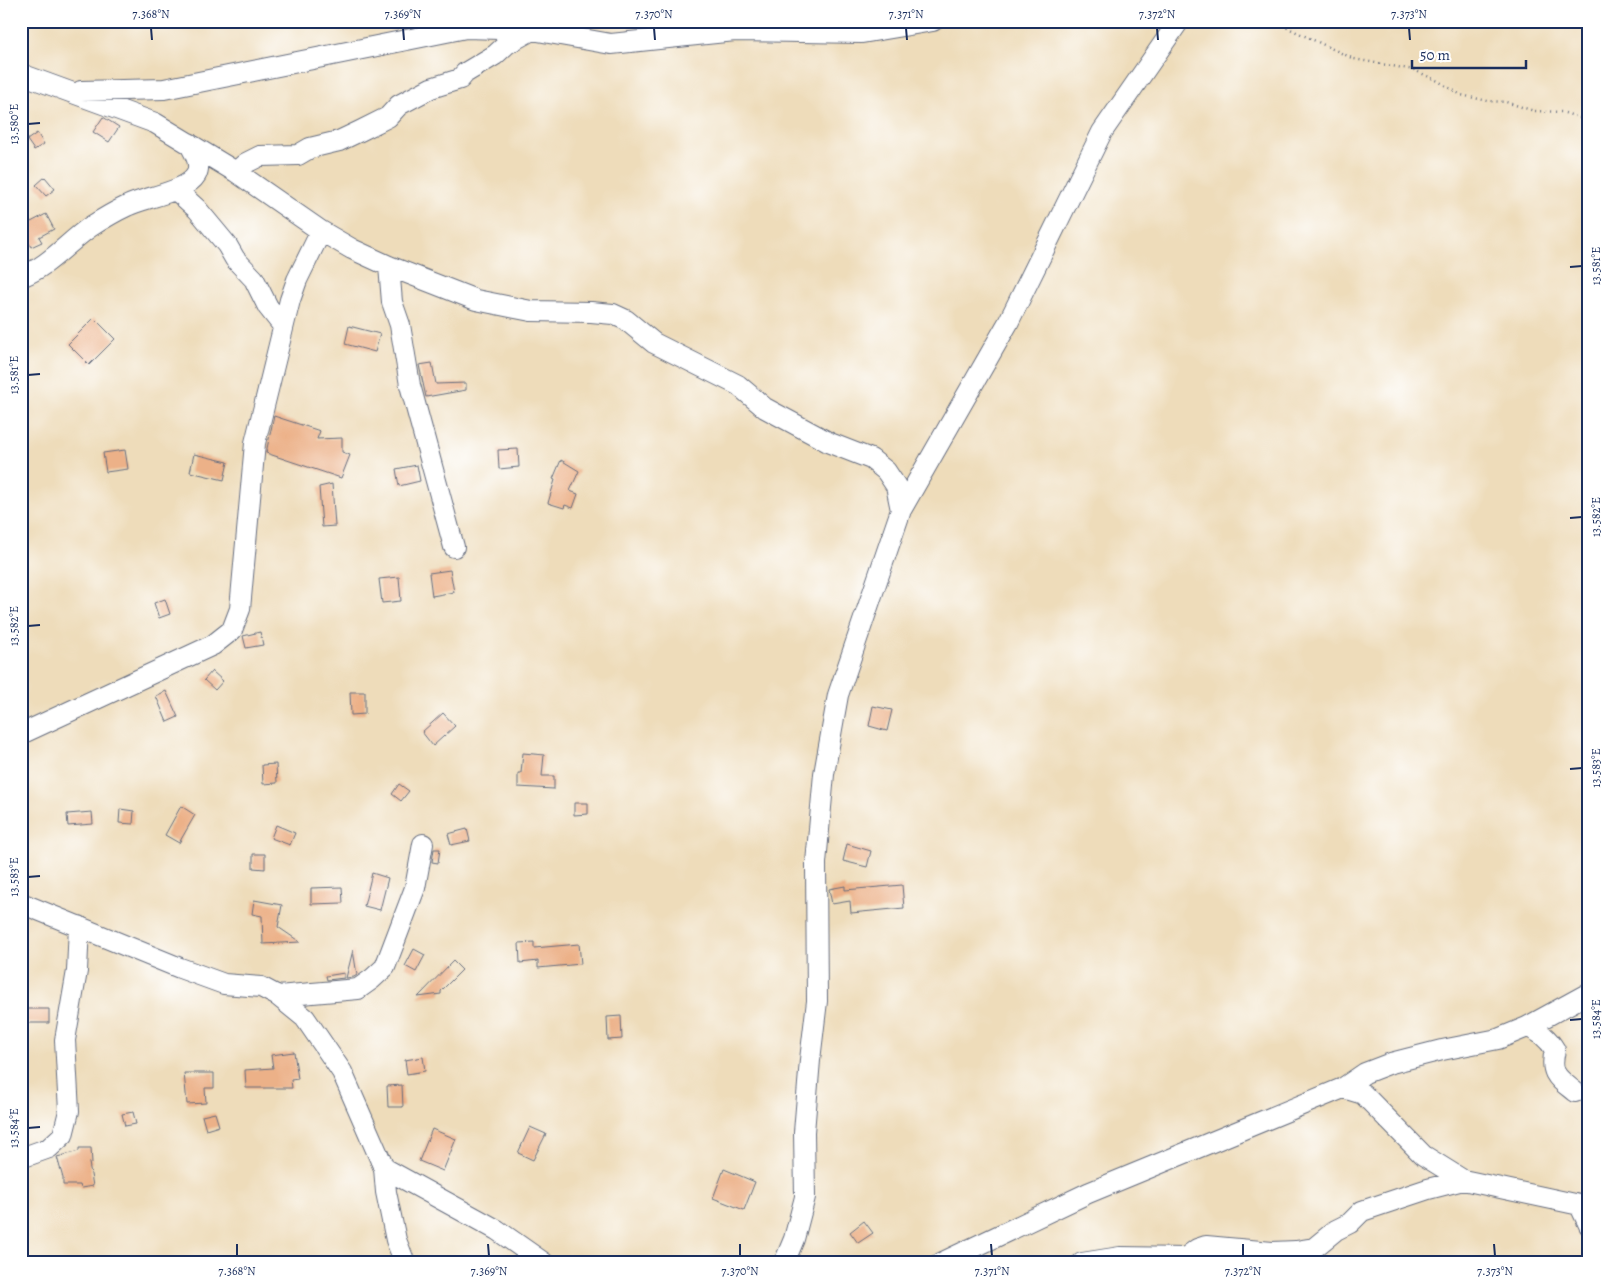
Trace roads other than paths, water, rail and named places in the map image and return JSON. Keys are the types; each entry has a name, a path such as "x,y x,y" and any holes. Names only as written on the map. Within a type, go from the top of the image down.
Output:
{"street":[{"path":"71,92 164,89 466,28 540,26 611,44 736,31 862,33 933,21"},
{"path":"784,1263 794,1239 805,1197 804,1132 817,1001 816,863 824,774 838,695 901,510 1008,323 1102,132 1179,21"},
{"path":"236,172 246,163 260,156 298,155 310,148 339,140 360,131 388,116 399,106 431,88 460,79 465,72 495,55 507,44 540,26"},
{"path":"21,74 155,123 236,172 321,232 352,249 390,266 476,300 531,311 613,314 626,320 654,342 738,385 765,408 830,443 870,459 886,471 896,486 901,510"},
{"path":"189,142 196,154 198,164 196,175 197,209"},
{"path":"21,277 53,259 90,228 127,206 155,195 176,190 188,183 196,175"},
{"path":"176,190 197,209 227,245 234,259 254,279 268,308 284,326"},
{"path":"21,734 213,646 232,630 240,609 255,443 290,300 297,280 321,232"},
{"path":"390,266 392,302 400,325 410,385 454,547"},
{"path":"893,482 922,473"},
{"path":"278,996 358,989 385,967 415,888 423,844"},
{"path":"21,903 215,981 224,984 260,987 278,996 305,1018 342,1072 384,1168 386,1192 396,1240 405,1263"},
{"path":"21,1158 49,1148 63,1135 69,1111 65,1040 77,971 79,926"},
{"path":"941,1263 1088,1193 1343,1088 1365,1073 1390,1063 1498,1039 1527,1027 1589,993"},
{"path":"1527,1027 1538,1030 1549,1041 1555,1050 1552,1062 1553,1071 1559,1080 1575,1092"},
{"path":"1343,1088 1363,1094 1423,1155 1463,1180 1585,1207 1589,1225"},
{"path":"384,1168 497,1230 544,1263"},
{"path":"1082,1263 1185,1258 1197,1249 1206,1246 1272,1252 1314,1248 1336,1230 1350,1223 1362,1211 1428,1189 1463,1180"}]}
